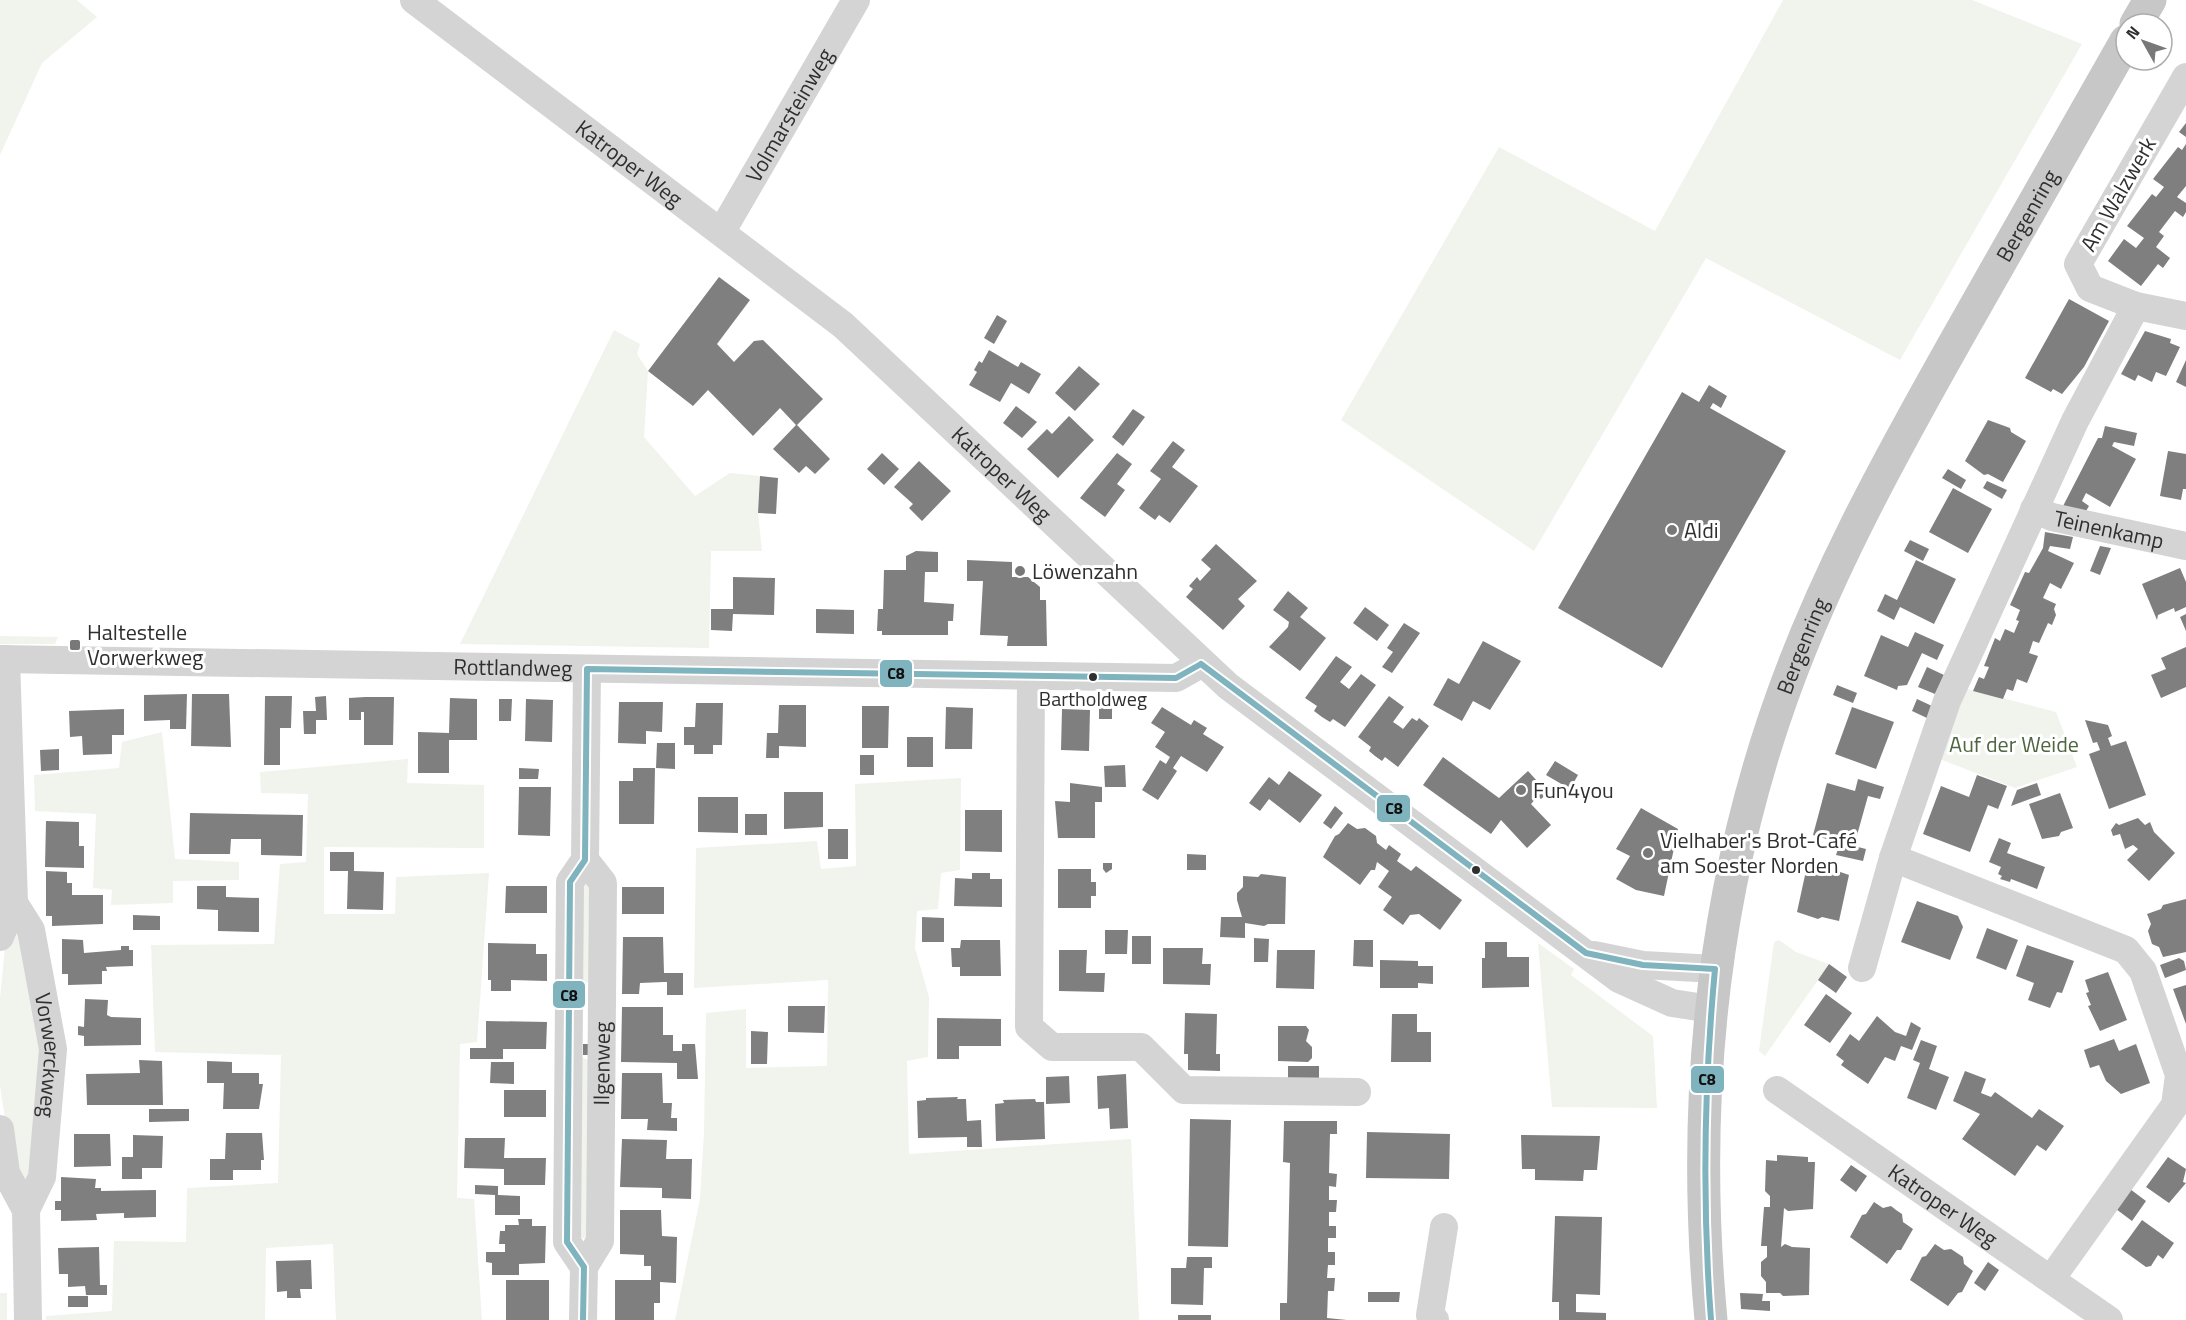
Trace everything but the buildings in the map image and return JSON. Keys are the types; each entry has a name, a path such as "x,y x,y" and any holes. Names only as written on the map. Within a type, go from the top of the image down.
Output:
{"main road":[{"name":"Bergenring","path":"1710,1320 1704,1245 1703,1137 1711,1010 1715,969 1739,841 1761,760 1775,717 1814,617 1878,479 2114,62"}],"street":[{"name":"Katroper Weg","path":"414,0 722,231 843,325 1201,664 1619,979 1672,1003 1711,1010"},
{"name":"Volmarsteinweg","path":"722,231 856,0"},
{"name":"Am Walzwerk","path":"2186,77 2078,264 2090,288 2136,306 2186,316"},
{"path":"1862,968 1893,858 1947,701 2082,406 2136,306"},
{"name":"Teinenkamp","path":"2034,509 2052,517 2186,546"},
{"path":"0,937 14,903 3,659"},
{"name":"Rottlandweg","path":"3,659 1176,678 1201,664"},
{"name":"Ilgenweg","path":"583,1320 584,1268 600,1241 603,999 603,883 585,860 587,669"},
{"path":"1031,676 1029,1027 1052,1047 1141,1047 1184,1090 1358,1092"},
{"path":"1893,858 2126,950 2143,971 2179,1075 2175,1105 2051,1279"},
{"name":"Vorwerckweg","path":"14,903 31,930 53,1049 42,1178 26,1210"},
{"name":"Katroper Weg","path":"1586,953 1643,964 1715,969"},
{"name":"Katroper Weg","path":"1777,1090 2109,1320"},
{"name":"Vorwerckweg","path":"0,1130 6,1173 26,1210 28,1320"},
{"path":"1435,1320 1430,1315 1444,1227"}],"green space":[{"path":"0,0 77,0 97,17 42,63 0,155"},
{"path":"1783,0 1972,0 2082,44 1900,360 1706,258 1534,551 1341,420 1499,147 1655,231"},
{"path":"614,330 640,344 637,354 648,371 644,437 695,496 730,473 760,476 758,513 762,551 711,551 709,648 460,644"},
{"path":"0,636 58,637 55,644 0,644"},
{"name":"Auf der Weide","path":"1963,688 2056,712 2077,767 2015,788 1937,758"},
{"path":"162,732 175,859 239,862 239,880 173,881 173,903 111,905 112,890 93,888 96,814 35,811 34,775 119,768 122,742"},
{"path":"408,759 407,783 484,785 484,848 324,847 324,914 395,914 396,877 489,873 477,1042 460,1044 457,1198 474,1199 482,1320 336,1320 333,1244 266,1248 265,1320 46,1320 46,1316 112,1311 114,1241 186,1242 187,1188 278,1183 281,1055 155,1052 151,945 274,944 280,864 306,862 308,794 261,793 260,772"},
{"path":"961,778 960,870 941,873 938,909 917,911 915,948 929,997 928,1057 907,1061 909,1154 1131,1139 1139,1320 675,1320 700,1199 704,1133 706,1013 746,1009 746,1068 827,1066 828,980 694,988 696,848 817,841 821,869 856,866 855,784"},
{"path":"588,885 591,889 591,977 587,983 581,982 581,886"},
{"path":"20,927 43,1064 33,1184 15,1182 0,1086 0,998 6,938"},
{"path":"1779,940 1796,952 1829,964 1765,1056 1759,1051 1774,942"},
{"path":"1538,943 1574,969 1571,975 1653,1036 1657,1108 1552,1107"},
{"path":"581,1057 590,1061 587,1238 581,1238 577,1233"},
{"path":"0,1293 7,1293 7,1320 0,1320"}],"transit line":[{"name":"C8","path":"1201,664 1586,953 1643,965 1715,969 1708,1057 1705,1188 1711,1320"},
{"name":"C8","path":"587,669 1176,678 1201,664"},
{"name":"C8","path":"583,1320 584,1267 567,1242 570,882 585,860 587,669"}],"place":[{"name":"Aldi","path":"1672,530"},
{"name":"Löwenzahn","path":"1020,571"},
{"name":"Haltestelle Vorwerkweg","path":"75,645"},
{"name":"Bartholdweg","path":"1093,677"},
{"name":"Fun4you","path":"1521,790"},
{"name":"Vielhaber's Brot-Café am Soester Norden","path":"1648,853"}]}
